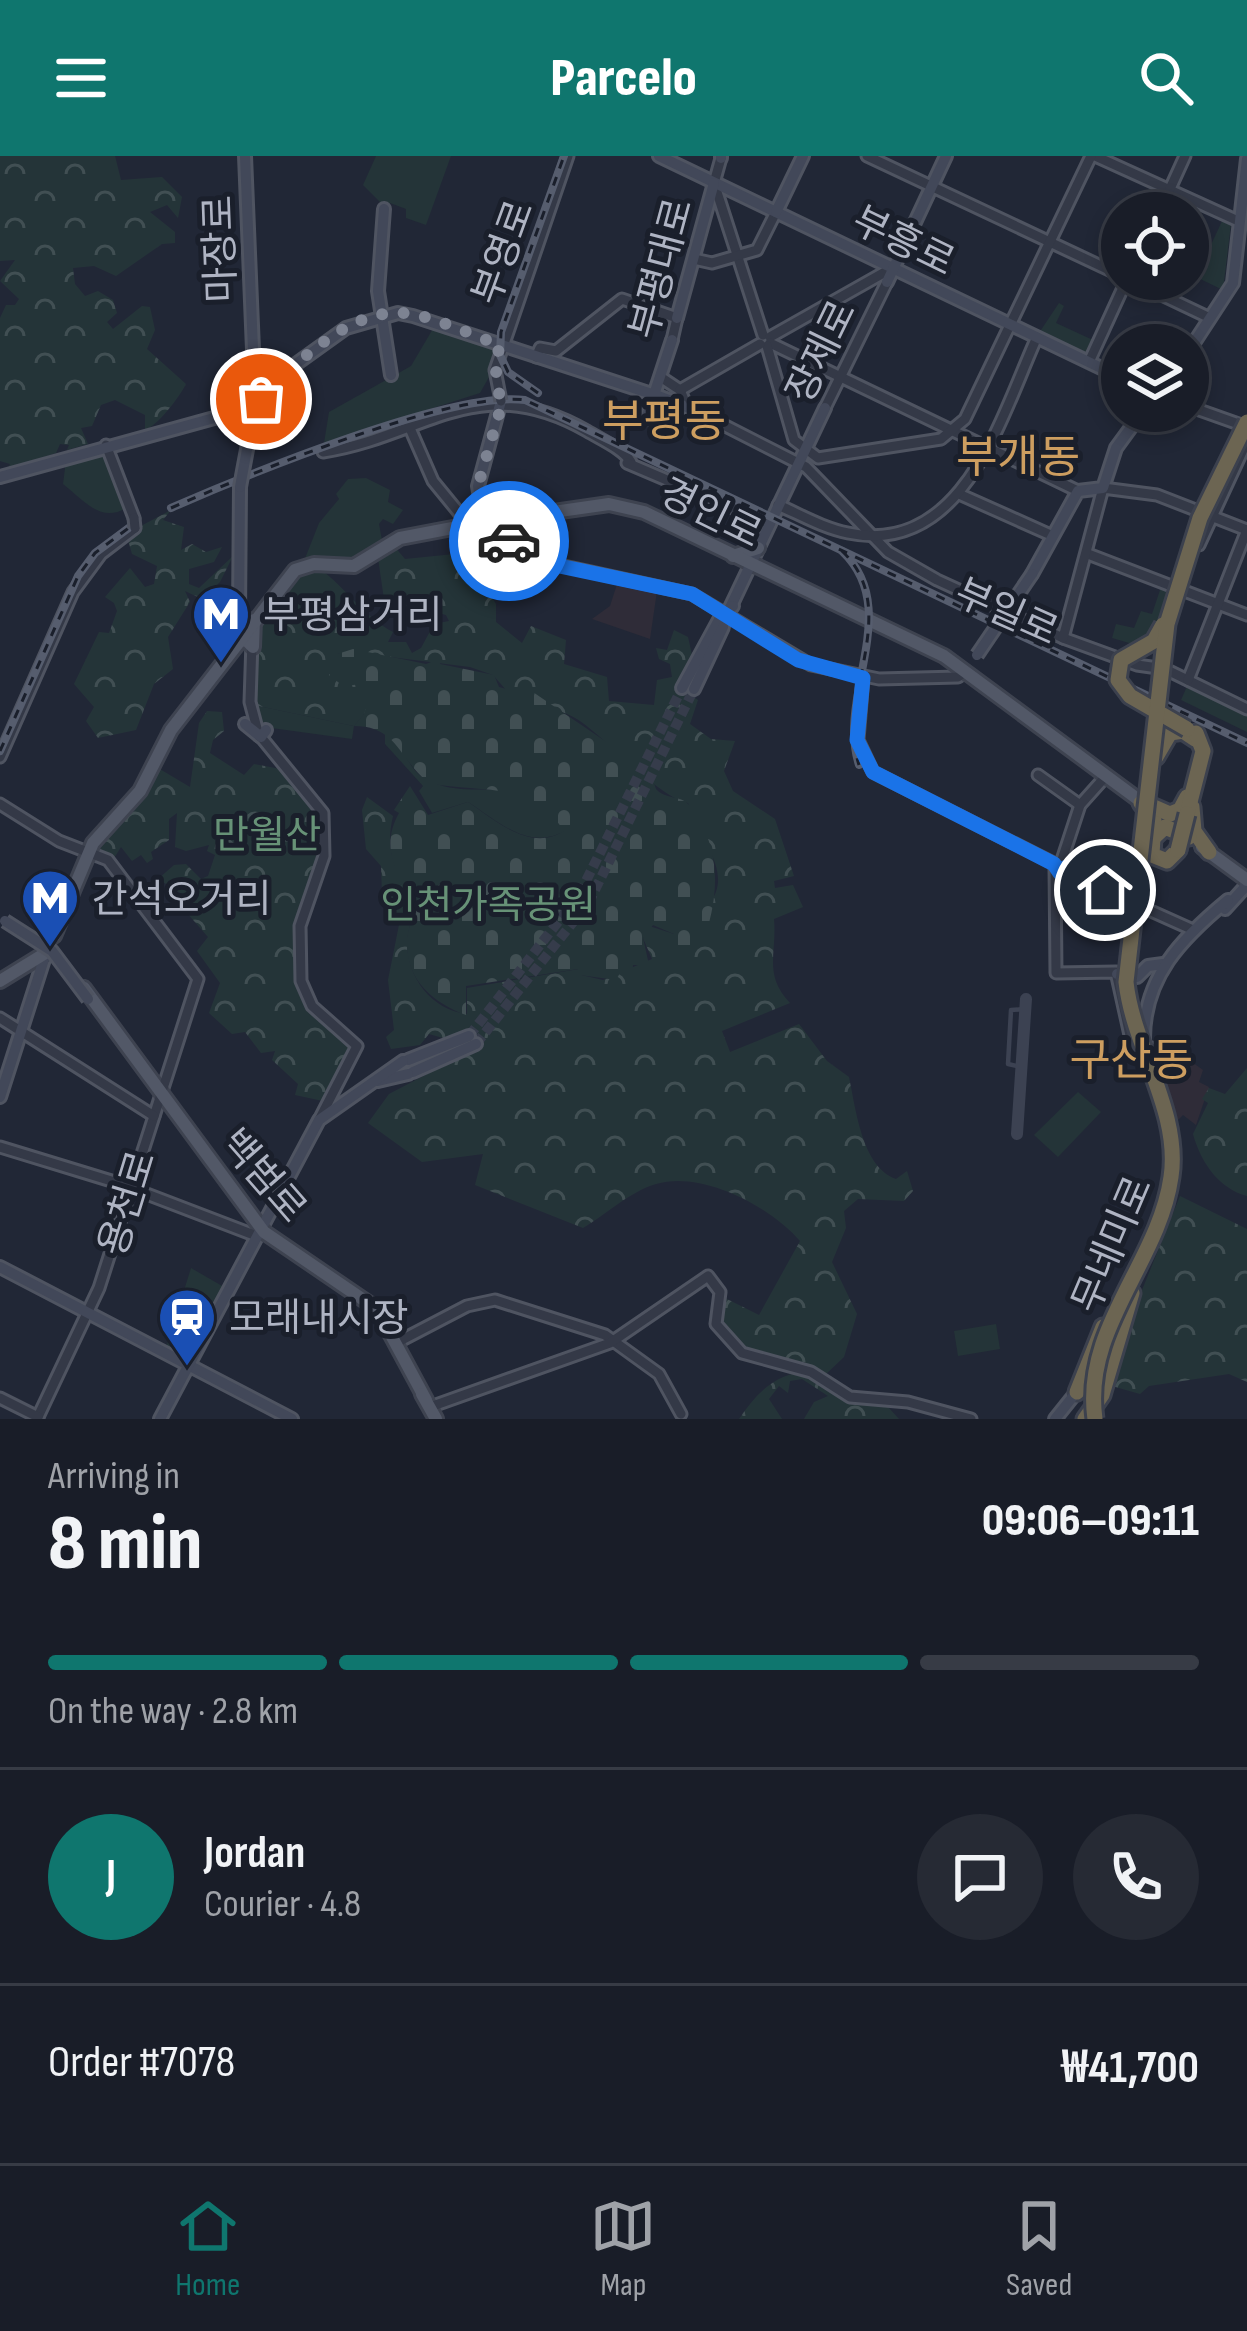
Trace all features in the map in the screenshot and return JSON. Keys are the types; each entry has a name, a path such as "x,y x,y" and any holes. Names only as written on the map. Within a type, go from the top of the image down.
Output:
{"highway":[{"path":"1191,732 1130,696 1117,675 1125,657 1157,638 1200,518 1246,430"},
{"path":"1077,1392 1094,1347 1171,1202 1177,1152 1131,982 1144,798 1170,631 1193,550 1246,430"},
{"path":"1085,1419 1104,1387 1112,1351 1170,1186 1172,1151 1134,1026 1126,964 1155,701 1178,586"},
{"path":"1170,631 1167,700 1191,732 1199,754 1181,846 1167,861 1152,855 1154,820 1144,798 1161,742 1174,731 1191,732"},
{"path":"1155,701 1150,662 1137,655 1127,658 1119,674 1127,691 1191,732"},
{"path":"1144,798 1166,814 1178,812 1195,778"},
{"path":"1195,778 1192,824 1209,852"},
{"path":"1097,1419 1097,1382 1105,1342 1155,1231"}],"main road":[{"name":"마장로","path":"245,156 255,398"},
{"path":"776,212 803,156"},
{"name":"장제로","path":"887,282 946,156"},
{"path":"1206,324 1233,283 1236,220 1247,159"},
{"name":"부흥로","path":"670,161 716,169 727,196 776,212 1101,368"},
{"name":"부평대로","path":"677,318 716,169"},
{"path":"383,208 377,262 391,375"},
{"path":"0,477 236,410 332,337 382,316 407,314 681,401 702,415"},
{"name":"부평대로","path":"672,340 658,396 647,416 670,433 681,401"},
{"path":"242,374 255,398 240,487 244,627 253,647"},
{"path":"643,392 662,379"},
{"path":"243,454 255,398"},
{"path":"479,525 478,486 501,403"},
{"name":"장제로","path":"688,689 825,409"},
{"path":"966,671 1032,573 1078,491 1100,487 1128,432"},
{"name":"경인로","path":"47,951 89,853 140,791 166,738 244,627 299,567 362,564 400,538 620,504 732,556"},
{"path":"732,556 752,566"},
{"path":"732,556 752,566"},
{"name":"경인로","path":"752,566 932,649 1106,776 1144,798 1181,846 1209,852 1246,879"},
{"path":"244,627 253,647"},
{"path":"247,721 262,734"},
{"path":"1117,974 1137,977 1148,965 1165,963 1246,879"},
{"name":"무네미로","path":"1059,1419 1077,1392 1171,1186 1174,1144 1144,1046 1146,1010 1165,963 1228,900 1165,963 1149,1015 1178,1143 1177,1179 1086,1386 1059,1419"},
{"path":"1165,963 1186,931 1227,902"},
{"name":"백범로","path":"1,919 47,951 100,1016"},
{"name":"백범로","path":"1,919 53,952 258,1228 364,1297 431,1408"},
{"path":"0,982 47,951"},
{"path":"0,1108 47,951"},
{"path":"0,1097 22,1032"},
{"path":"334,1089 338,1096 472,1040"},
{"path":"159,1419 319,1120 379,1079"},
{"path":"0,1268 292,1419"}],"street":[{"name":"부영로","path":"501,403 495,370 500,345 568,156"},
{"path":"867,156 1101,266"},
{"path":"702,415 803,456 937,440 954,431 965,419 1093,156 1236,220"},
{"path":"1169,190 1185,156"},
{"path":"709,203 727,196 739,255 803,456"},
{"path":"694,259 712,263 758,249 776,212"},
{"path":"662,379 681,401 766,341 894,267"},
{"name":"장제로","path":"825,409 887,282"},
{"path":"1233,283 1247,291"},
{"path":"536,357 540,348 558,350 622,299 677,318"},
{"path":"1089,362 1116,300"},
{"path":"1172,300 1210,318"},
{"name":"부평대로","path":"672,340 677,318"},
{"path":"778,505 829,528 877,535 922,524 959,494 1037,337"},
{"path":"766,341 1078,491"},
{"path":"323,452 468,406 501,403 561,418 629,462 770,524"},
{"path":"1178,586 1246,430 1247,411"},
{"path":"1209,415 1246,430"},
{"path":"409,426 433,481 479,525 544,563 692,594 798,660 863,678 958,677 966,671"},
{"path":"1178,586 1198,511 1246,430"},
{"path":"0,758 73,592 101,554 134,523 106,445"},
{"name":"부일로","path":"803,456 888,552 1063,638 1188,680 1244,707"},
{"path":"1063,638 1088,554 1100,487 1157,495 1247,530 1188,680"},
{"path":"959,494 1053,536"},
{"path":"1088,554 1247,615"},
{"path":"1008,613 1032,573"},
{"path":"247,721 253,647"},
{"path":"863,678 857,740 873,772 1186,931"},
{"path":"262,734 315,799 326,820 324,856 301,921 301,981 310,1004 357,1044 319,1120"},
{"path":"1038,775 1080,805"},
{"path":"1106,776 1080,805 1062,868 1056,973 1109,969 1117,974 1136,1058"},
{"path":"0,804 89,853"},
{"name":"용천로","path":"39,1418 86,1314 198,980 109,860 89,853"},
{"path":"1246,879 1247,863"},
{"path":"0,1018 154,1116"},
{"path":"0,1147 258,1228"},
{"path":"431,1408 613,1342 708,1276 721,1292 714,1310 717,1326 742,1353 811,1372 850,1397 908,1402 971,1419"},
{"path":"398,1347 484,1300 603,1334 659,1375 681,1414"},
{"path":"0,1398 39,1418"}],"shaded area":[{"path":"618,581 657,591 650,639 592,619 610,606"},
{"path":"1168,1045 1203,1070 1199,1082 1209,1087 1196,1125 1183,1115 1178,1120 1157,1064 1169,1066 1159,1059"}],"green space":[{"path":"0,156 115,156 121,180 162,177 182,197 178,218 167,205 150,212 175,232 175,243 162,244 116,276 94,266 73,268 75,284 85,296 98,291 113,300 117,313 107,322 113,329 142,306 150,307 155,330 147,349 186,384 183,390 145,430 145,415 115,400 101,405 92,426 81,428 88,444 67,450 69,445 60,444 56,453 8,469 10,464 0,461 0,318 6,305 15,305 19,299 0,281 15,260 0,261"},
{"path":"376,156 451,156 426,225 406,218 406,209 390,203 386,208 363,185"},
{"path":"1223,219 1231,224 1223,290 1209,283 1209,249"},
{"path":"1059,303 1064,306 1056,323 1095,341 1090,352 1083,355 1039,333"},
{"path":"434,327 495,347 493,370 480,393 324,443 329,412 411,366"},
{"path":"106,450 128,507 118,512 94,509 63,484 66,460"},
{"path":"366,478 390,490 388,502 403,510 393,524 383,519 379,524 382,540 389,539 355,562 304,561 319,523 339,499 336,494 348,479"},
{"path":"171,510 163,520 184,527 181,550 192,544 206,552 222,547 214,562 189,569 189,584 199,588 233,556 220,582 202,599 185,591 190,602 168,637 173,669 154,684 136,730 98,738 86,721 94,707 74,684 99,632 109,633 117,611 105,597 130,568 145,587 154,584 157,566 132,554 128,540 139,527"},
{"path":"394,546 405,559 465,553 496,604 496,622 522,643 531,626 566,640 564,664 607,677 609,701 654,705 657,680 672,677 670,664 659,659 656,648 667,650 674,630 688,637 692,655 705,642 678,686 698,700 690,724 711,739 735,741 724,771 733,791 775,819 794,876 774,881 775,888 793,885 803,907 774,919 774,973 790,1003 722,1031 730,1052 799,1024 827,1061 849,1077 862,1136 875,1163 896,1179 907,1171 913,1191 904,1201 858,1199 844,1211 846,1228 832,1262 857,1314 844,1357 825,1375 815,1372 852,1403 888,1407 899,1419 804,1419 814,1402 828,1396 802,1379 790,1381 788,1393 779,1386 769,1399 782,1419 739,1419 770,1385 812,1371 749,1350 727,1330 725,1298 759,1315 800,1241 754,1204 714,1187 674,1181 637,1192 583,1228 475,1185 483,1154 422,1162 368,1123 389,1094 479,1047 468,1030 444,1044 443,1038 429,1034 420,1045 391,1049 386,1037 394,1030 388,980 399,925 382,894 381,866 366,849 362,810 367,797 393,816 390,845 410,915 411,968 433,999 467,1014 467,988 579,969 581,975 603,980 652,959 643,938 649,926 674,934 697,917 717,888 718,874 688,803 649,780 580,721 539,697 507,691 493,675 470,667 351,652 337,654 334,669 354,682 374,683 365,713 354,726 254,705 257,623 303,571 320,569 393,632 388,642 406,642 412,653 421,648 434,624 449,621 446,615 420,608 411,617 384,599 378,558"},
{"path":"1162,584 1172,588 1160,629 1136,645 1112,638 1116,624 1134,628 1141,611 1152,614"},
{"name":"인천가족공원","path":"353,649 426,664 439,659 440,664 494,675 499,687 517,692 527,688 627,756 645,758 656,789 689,805 708,838 715,892 701,947 674,946 674,934 653,925 643,938 649,965 633,965 632,974 620,973 616,980 580,975 578,969 466,986 466,1015 432,996 411,966 407,939 411,915 391,851 399,813 394,810 410,786 428,815 468,802 502,826 527,836 552,837 564,831 551,814 520,796 429,783 389,738 354,726 364,714 373,683 343,686 329,675 334,669 328,663 328,657"},
{"path":"1188,684 1247,712 1247,732 1181,700"},
{"path":"254,705 354,726 352,739 264,727"},
{"name":"만월산","path":"207,711 222,712 224,731 213,740 210,753 244,775 254,764 286,770 317,815 321,843 299,919 300,987 354,1044 323,1101 295,1095 298,1084 272,1060 275,1051 261,1053 245,1032 232,1034 209,1013 220,983 197,951 208,937 187,913 187,897 158,879 174,865 186,864 201,879 208,876 215,855 207,851 209,845 186,851 175,847 177,813 169,819 169,840 151,852 153,859 147,863 141,855 132,861 121,847 111,863 94,852 138,802 158,768 190,787 199,723"},
{"path":"385,733 421,776 458,789 512,792 530,798 565,831 539,838 526,836 468,802 432,813 419,791 423,786 385,744"},
{"path":"1247,1068 1247,1196 1214,1174 1193,1134 1208,1103 1202,1099 1209,1088 1225,1094"},
{"path":"1078,1092 1101,1112 1058,1157 1034,1135"},
{"path":"1180,1196 1247,1229 1247,1382 1229,1374 1149,1386 1140,1394 1112,1386 1132,1315"},
{"path":"191,1268 224,1287 185,1358 165,1351"},
{"path":"996,1324 1000,1349 958,1356 954,1331"}],"taxiway":[{"path":"1021,1067 1008,1064 1011,1010 1025,1009"}],"runway":[{"path":"1017,1134 1026,999"}],"tunnel":[{"path":"469,1036 579,895 682,688"},
{"path":"476,1044 589,902 694,689"}],"railway":[{"path":"538,393 508,372 500,355 501,332 564,156"},
{"path":"171,508 400,421 492,400 525,400 1247,743"},
{"path":"0,751 78,576 95,553 130,527"},
{"path":"842,551 860,574 868,599 869,626 855,710 859,765"}],"way so far":[{"path":"261,399 265,389 323,343 382,316 407,314 500,345 495,364 501,407 477,490 485,525 509,541"}],"place":[{"name":"부평삼거리","path":"221,665"},
{"name":"간석오거리","path":"50,949"},
{"name":"모래내시장","path":"187,1368"}],"district":[{"name":"부평동","path":"664,420"},
{"name":"부개동","path":"1018,456"},
{"name":"구산동","path":"1131,1059"}],"route":[{"path":"509,541 550,564 692,594 798,660 863,678 857,740 873,772 1054,864 1060,873 1065,868 1105,890"}]}
